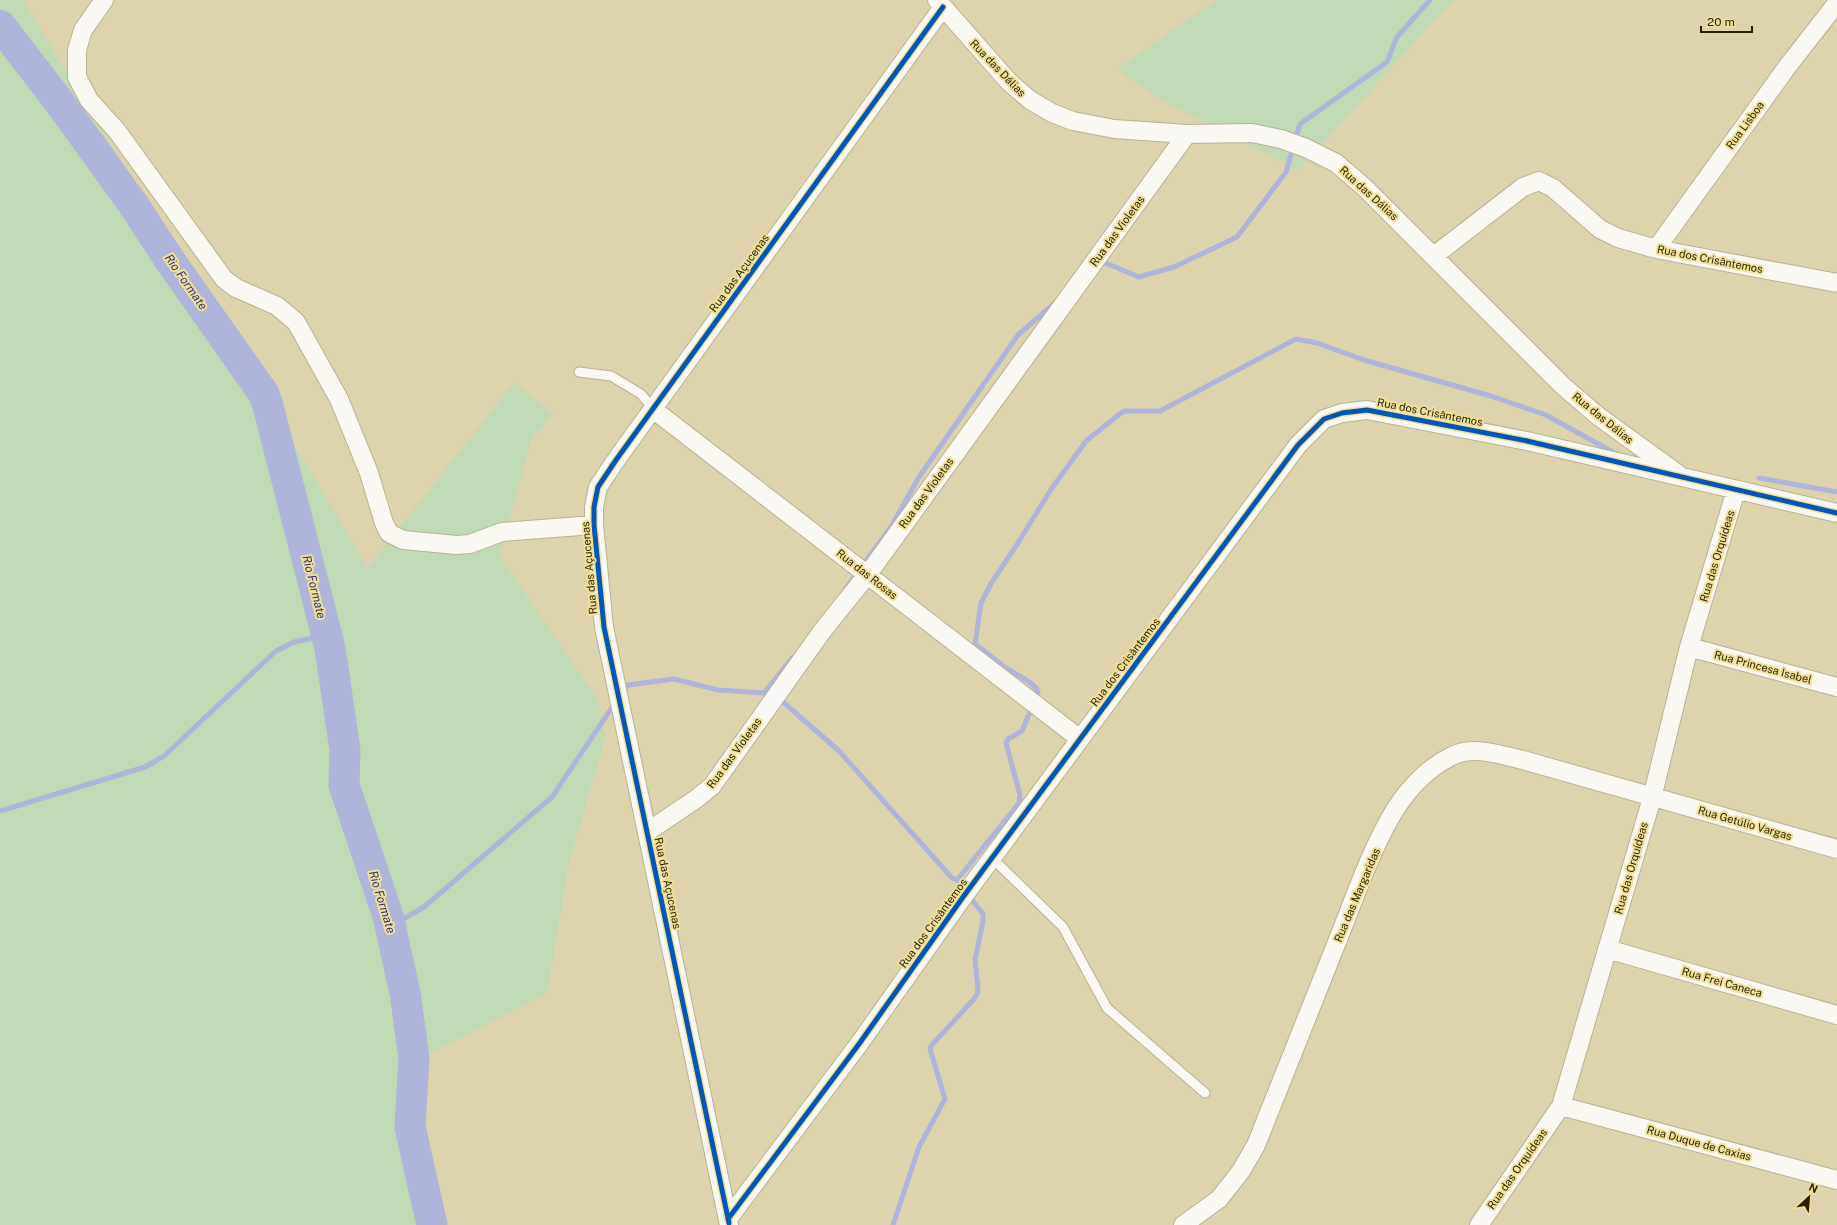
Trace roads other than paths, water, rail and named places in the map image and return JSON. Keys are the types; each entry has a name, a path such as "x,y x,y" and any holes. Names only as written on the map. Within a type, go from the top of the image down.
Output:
{"street":[{"path":"104,0 83,30 77,50 77,77 89,100 117,131 224,279 236,288 277,306 296,322 339,399 369,473 384,523 389,533 404,540 457,545 470,544 502,532 594,525"},
{"name":"Rua das Açucenas","path":"729,1222 604,627 594,525 594,507 598,487 654,410 940,3"},
{"name":"Rua das Dálias","path":"940,3 1009,82 1030,100 1052,113 1073,120 1114,129 1187,134 1252,133 1281,139 1306,148 1336,164 1364,186 1435,255 1563,386 1598,416 1686,479"},
{"name":"Rua Lisboa","path":"1656,249 1786,67 1837,3"},
{"name":"Rua das Violetas","path":"647,832 696,799 712,786 823,630 868,574 1187,134"},
{"name":"Rua dos Crisântemos","path":"1435,255 1523,187 1539,181 1553,188 1600,229 1618,238 1656,249 1837,283"},
{"name":"Rua das Rosas","path":"654,410 1080,739"},
{"name":"Rua dos Crisântemos","path":"729,1222 992,858 1080,739 1298,445 1324,419 1342,413 1367,410 1527,441 1837,513"},
{"name":"Rua das Orquídeas","path":"1479,1225 1561,1106 1652,798 1689,647 1731,489"},
{"name":"Rua Princesa Isabel","path":"1689,647 1837,687"},
{"name":"Rua das Margaridas","path":"1183,1225 1219,1199 1240,1171 1256,1145 1362,880 1389,819 1408,792 1431,768 1453,755 1471,751 1490,753 1523,760 1652,798"},
{"name":"Rua Getúlio Vargas","path":"1652,798 1837,849"},
{"name":"Rua Frei Caneca","path":"1608,949 1837,1015"},
{"name":"Rua Duque de Caxias","path":"1561,1106 1837,1180"}],"lane":[{"path":"579,372 612,376 641,394 654,410"},
{"path":"992,858 1063,927 1107,1008 1205,1093"}],"waterway":[{"path":"1101,261 1139,277 1174,267 1237,237 1286,172 1300,124 1387,62 1397,37 1430,0"},
{"name":"Rio Formate","path":"0,25 57,99 133,204 171,262 264,394 330,648 345,750 344,785 388,916 405,993 414,1058 410,1127 432,1225"},
{"path":"846,588 891,527 919,477 1018,335 1057,301"},
{"path":"1035,700 1038,692 1036,688 1003,666 975,644 981,603 992,582 1052,488 1086,441 1121,413 1125,411 1160,411 1296,339 1317,343 1364,360 1491,396 1546,415 1618,455"},
{"path":"1759,478 1837,492"},
{"path":"0,811 145,767 164,756 276,651 294,642 327,635"},
{"path":"764,693 792,658"},
{"path":"622,693 628,685 674,679 718,690 764,693 782,701 839,751 952,878 957,880 964,889"},
{"path":"391,926 424,907 552,797 615,703"},
{"path":"957,880 1019,803 1020,795 1006,743 1008,739 1022,731 1032,707"},
{"path":"893,1225 919,1147 945,1099 930,1049 931,1046 977,994 978,989 975,960 983,914 969,896"}]}
